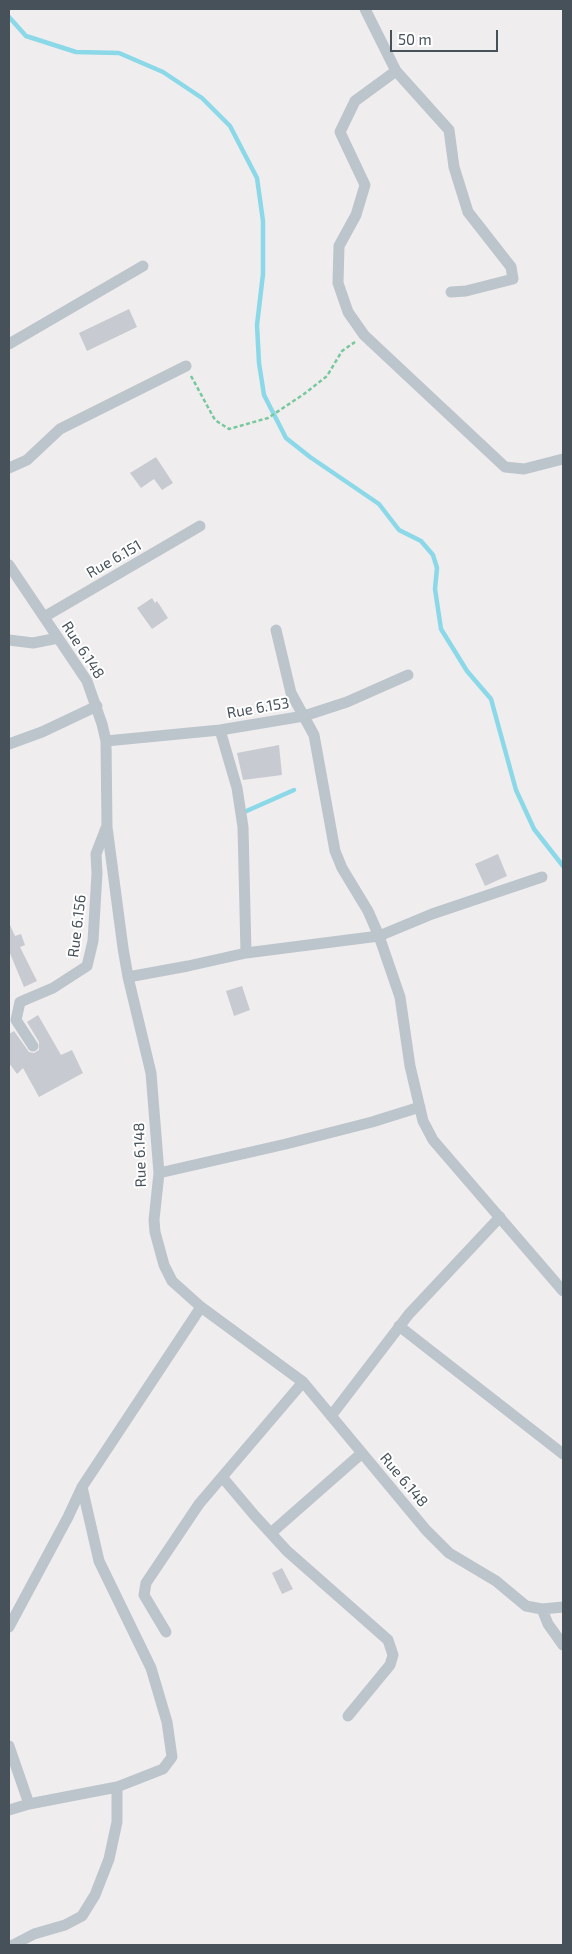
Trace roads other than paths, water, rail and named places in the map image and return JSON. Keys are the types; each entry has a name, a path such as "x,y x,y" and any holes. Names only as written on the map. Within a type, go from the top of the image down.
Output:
{"street":[{"path":"365,9 396,71 449,130 454,168 468,212 511,267 513,280 466,291 451,292"},
{"path":"396,71 355,101 340,132 365,185 356,215 339,246 338,283 348,312 364,335 506,467 524,469 563,459"},
{"path":"9,344 143,266"},
{"path":"9,468 27,460 60,429 186,366"},
{"name":"Rue 6.151","path":"44,617 200,526"},
{"name":"Rue 6.148","path":"9,565 87,681 97,706 106,741 107,826 128,977 151,1073 158,1173 154,1220 155,1232 164,1265 172,1281 201,1307 303,1382 426,1530 449,1553 496,1581 526,1606 542,1609 563,1607"},
{"path":"276,630 291,693 314,735 318,749 335,851 342,868 368,911 379,936 400,997 410,1066 423,1121 433,1140 563,1291"},
{"path":"9,640 33,643 58,638"},
{"name":"Rue 6.153","path":"106,741 220,730 304,716 347,702 408,675"},
{"path":"9,744 42,732 97,706"},
{"path":"220,730 237,788 243,827 246,953"},
{"name":"Rue 6.156","path":"33,1046 16,1020 20,1002 53,988 88,966 93,941 97,873 96,854 107,826"},
{"path":"128,977 246,953 379,936 432,914 542,877"},
{"path":"158,1173 362,1124 420,1107"},
{"path":"331,1416 399,1326 461,1256 500,1217"},
{"path":"9,1627 68,1517 82,1486 201,1307"},
{"path":"399,1326 563,1454"},
{"path":"166,1632 144,1595 146,1583 199,1504 303,1382"},
{"path":"270,1533 362,1453"},
{"path":"223,1478 287,1551 388,1640 393,1655 390,1665 348,1716"},
{"path":"9,1810 29,1804 117,1786 163,1769 172,1757 167,1722 151,1668 99,1561 82,1486"},
{"path":"542,1609 548,1624 563,1645"},
{"path":"9,1746 29,1804"},
{"path":"13,1945 34,1934 66,1925 82,1916 95,1895 109,1859 117,1822 117,1786"}],"waterway":[{"path":"9,17 26,36 76,52 119,53 163,72 202,98 230,126 257,178 263,221 263,274 257,325 259,363 264,395 286,438 310,457 379,504 399,530 421,541 433,555 437,568 435,589 441,629 467,671 491,699 516,790 534,829 563,866"},
{"path":"242,813 294,790"}]}
